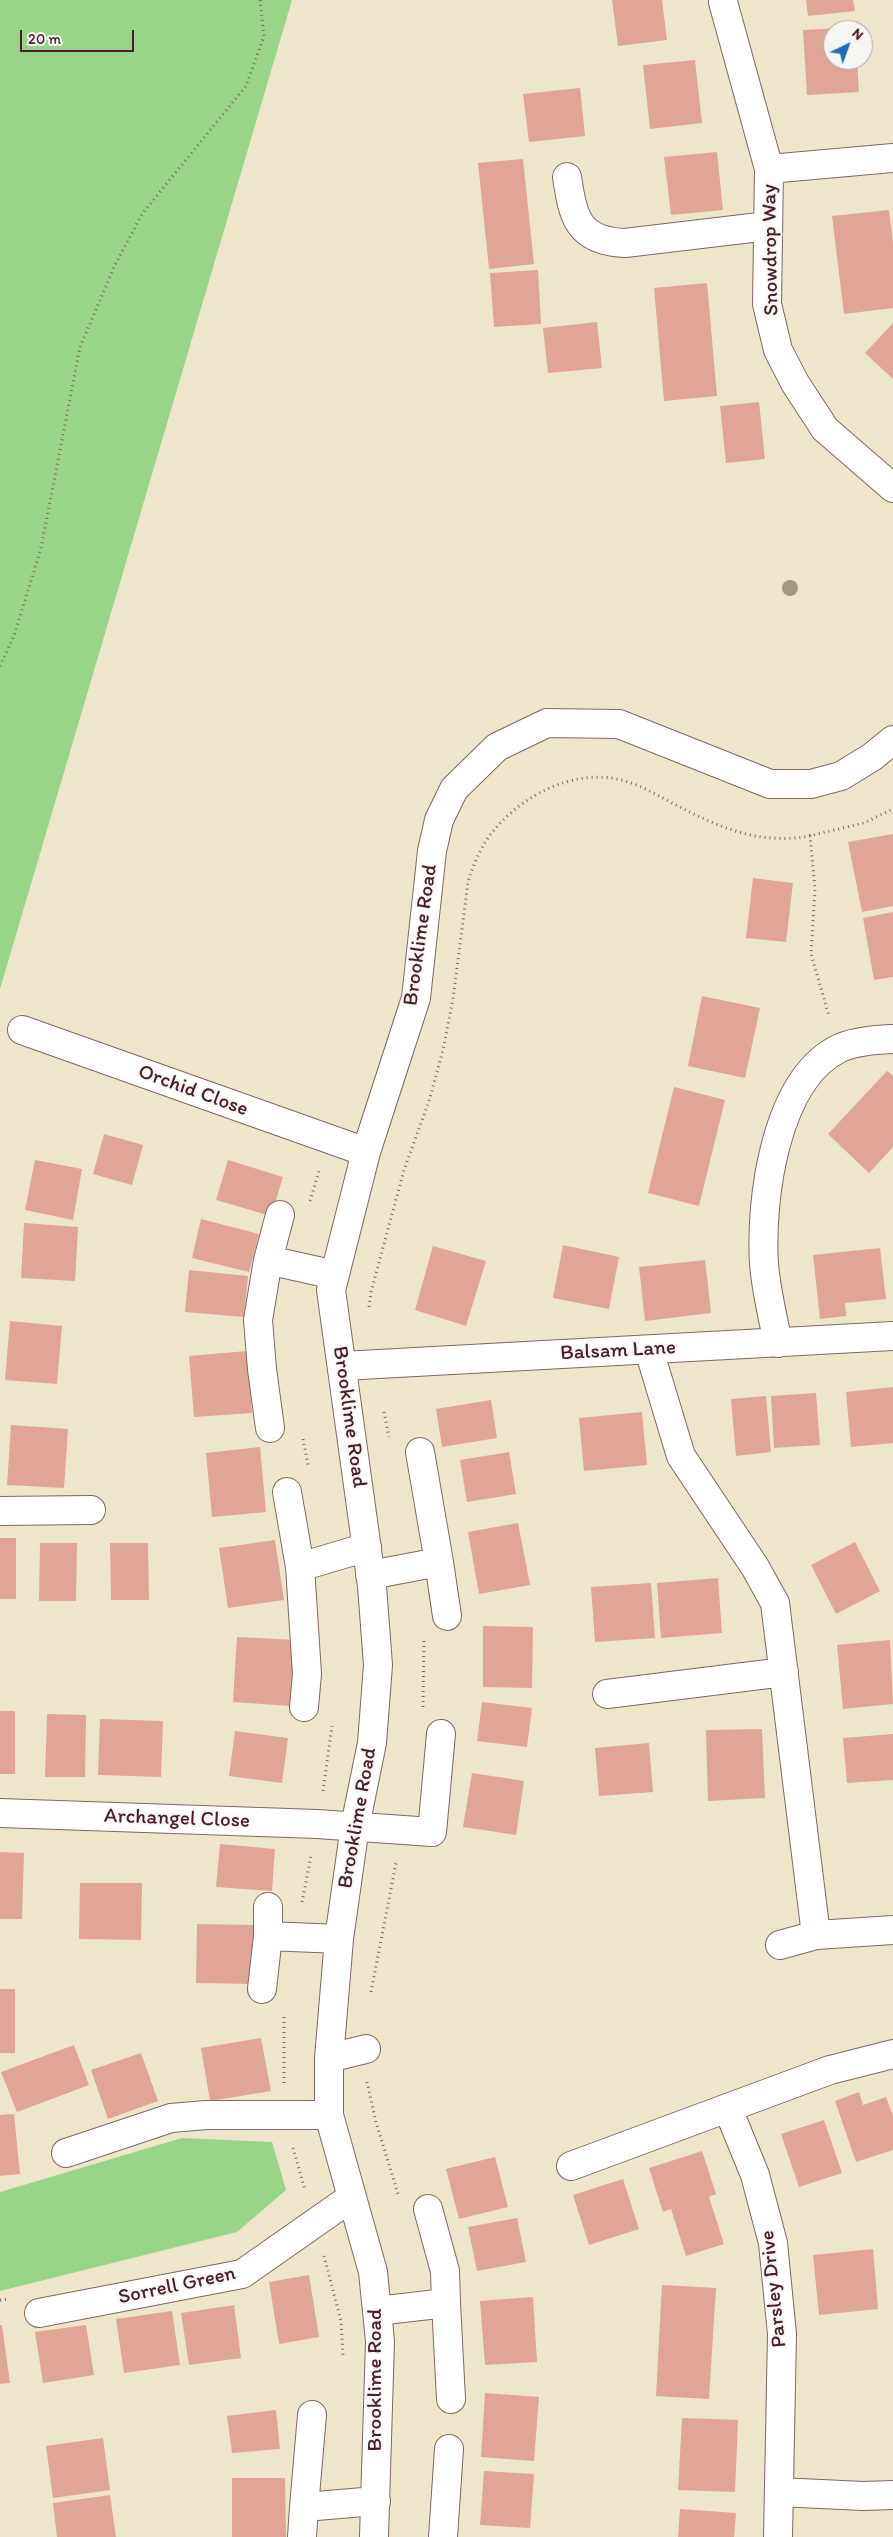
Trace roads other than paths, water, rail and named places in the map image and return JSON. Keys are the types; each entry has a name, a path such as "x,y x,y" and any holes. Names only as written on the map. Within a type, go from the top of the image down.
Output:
{"street":[{"name":"Snowdrop Way","path":"723,2 769,169 767,304 778,350 795,383 826,428 893,488"},
{"path":"769,169 893,158"},
{"path":"566,177 576,220 590,232 611,242 768,226"},
{"name":"Brooklime Road","path":"382,2537 376,2501 380,2341 373,2272 329,2116 329,2058 339,1939 355,1826 372,1743 378,1665 367,1547 331,1290 366,1152 416,998 432,851 439,820 454,789 497,747 547,723 619,724 770,784 811,784 841,776 872,757 893,740"},
{"name":"Orchid Close","path":"22,1030 366,1152"},
{"path":"778,1343 764,1265 766,1200 780,1129 800,1084 823,1059 841,1048 858,1043 893,1039"},
{"path":"270,1428 258,1320 268,1260 280,1215"},
{"path":"268,1260 335,1275"},
{"name":"Balsam Lane","path":"342,1366 893,1336"},
{"path":"649,1350 681,1456 755,1567 775,1603 816,1936"},
{"path":"420,1452 447,1616"},
{"path":"287,1492 300,1567 307,1674 304,1708"},
{"path":"0,1511 91,1510"},
{"path":"300,1567 367,1547"},
{"path":"370,1575 438,1562"},
{"path":"607,1694 784,1672"},
{"name":"Archangel Close","path":"0,1813 355,1826 432,1832 441,1734"},
{"path":"262,1989 268,1936 268,1908"},
{"path":"780,1946 816,1936 893,1930"},
{"path":"268,1936 339,1939"},
{"path":"329,2058 366,2050"},
{"path":"571,2166 786,2088 830,2070 893,2054"},
{"name":"Parsley Drive","path":"728,2109 754,2175 773,2243 782,2334 778,2537"},
{"path":"66,2153 171,2118 206,2115 329,2116"},
{"name":"Sorrell Green","path":"39,2313 242,2274 352,2197"},
{"path":"428,2209 445,2271 451,2399"},
{"path":"377,2311 446,2303"},
{"path":"302,2537 312,2415"},
{"path":"443,2537 449,2449"},
{"path":"779,2492 893,2495"},
{"path":"304,2507 376,2501"}]}
